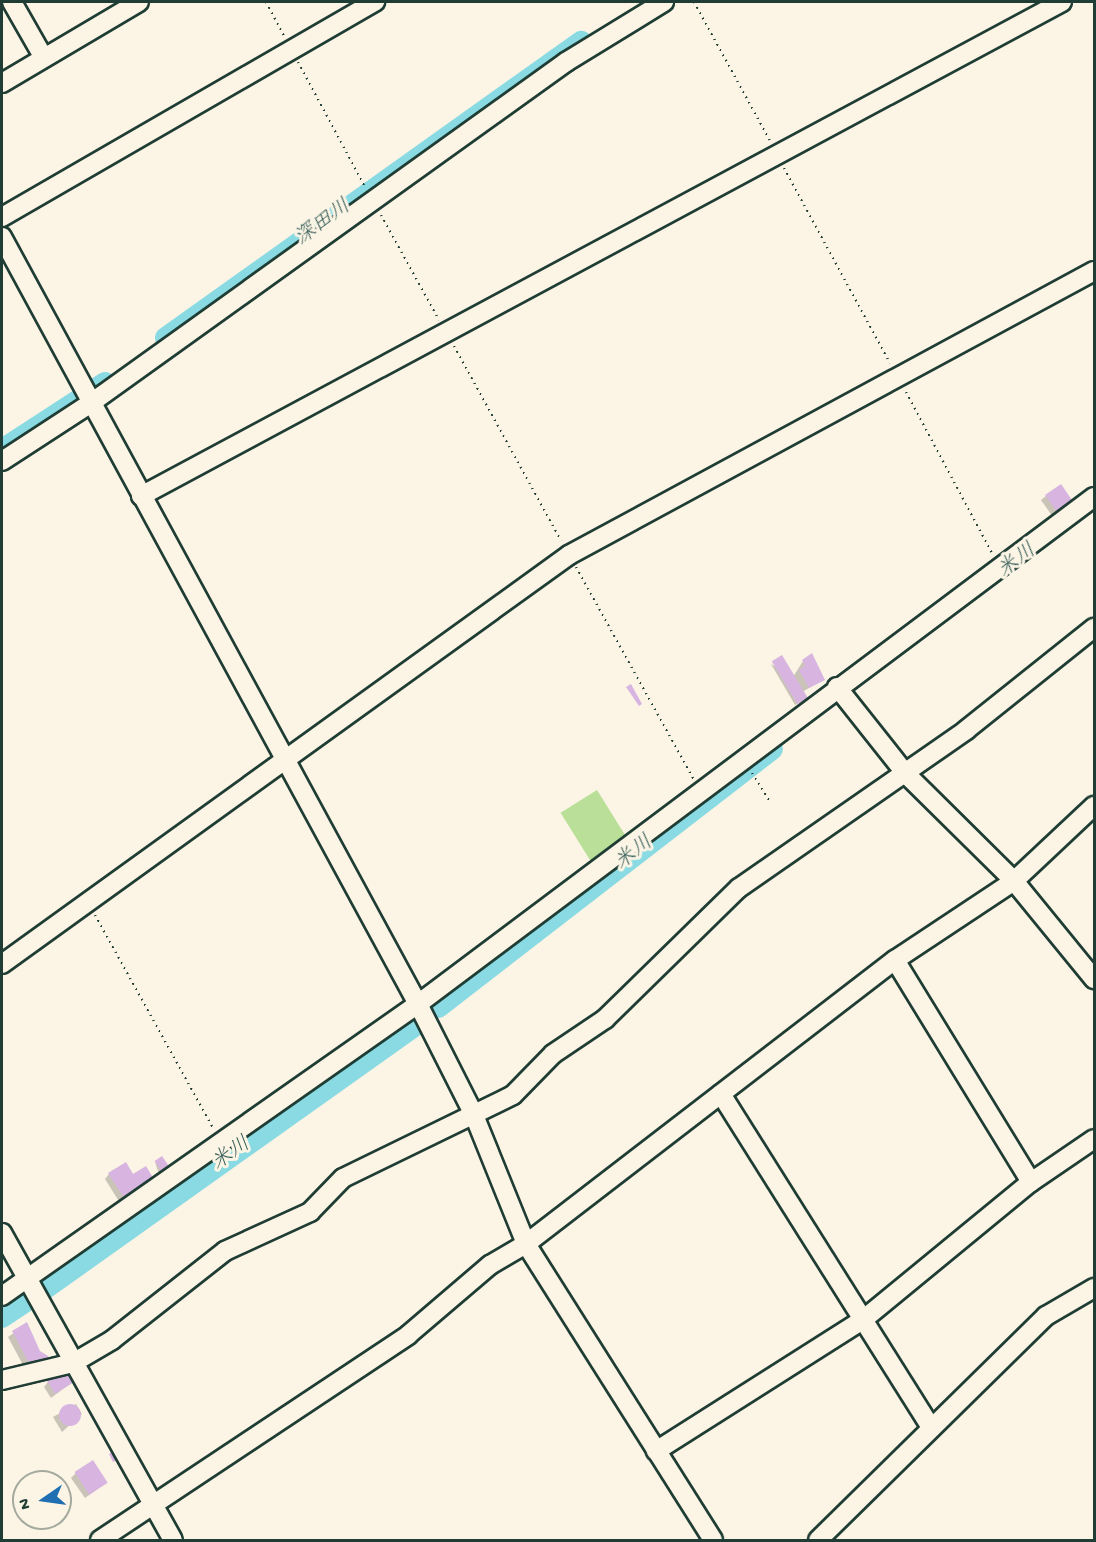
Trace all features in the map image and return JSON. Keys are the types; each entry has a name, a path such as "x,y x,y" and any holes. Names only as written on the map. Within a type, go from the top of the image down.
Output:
{"street":[{"path":"12,2 44,58"},
{"path":"2,83 139,2"},
{"path":"2,217 375,2"},
{"path":"2,461 91,403 372,199 566,62 664,2"},
{"path":"141,496 447,334 1062,2"},
{"path":"2,237 282,759 418,1004 474,1115 526,1244 713,1540"},
{"path":"2,964 282,759 569,555 1095,271"},
{"path":"2,1296 220,1140 418,1004 619,857 699,789 999,565 1095,497"},
{"path":"2,1380 73,1363 112,1340 225,1251 310,1212 343,1178 513,1095 553,1054 605,1019 739,888 906,774 1095,628"},
{"path":"837,687 906,774 1014,881 1095,979"},
{"path":"99,1540 408,1335 490,1265 526,1244 895,960 1014,881 1095,806"},
{"path":"895,960 1031,1182"},
{"path":"721,1094 931,1427"},
{"path":"656,1451 864,1319 1031,1182 1095,1139"},
{"path":"2,1233 24,1280 173,1540"},
{"path":"818,1540 1046,1316 1095,1288"}],"path":[{"path":"266,2 372,199 699,789"},
{"path":"694,2 999,565"},
{"path":"750,770 769,800"},
{"path":"88,901 220,1140"}],"green space":[{"path":"597,790 629,841 592,864 561,813"}],"building":[{"path":"1061,484 1074,503 1063,507 1067,512 1060,516 1045,495"},
{"path":"812,653 825,680 809,688 799,670 805,666 802,660"},
{"path":"782,655 808,698 797,704 772,661"},
{"path":"631,684 642,704 639,706 626,687"},
{"path":"162,1156 170,1168 162,1173 155,1161"},
{"path":"126,1162 133,1174 146,1166 155,1181 125,1199 108,1173"},
{"path":"27,1322 40,1351 48,1356 46,1362 28,1361 12,1331"},
{"path":"65,1370 73,1383 55,1394 47,1381"},
{"path":"70,1404 78,1407 81,1415 78,1423 70,1426 62,1423 59,1415 62,1407"},
{"path":"112,1452 117,1460 113,1462 109,1454"},
{"path":"93,1460 108,1483 89,1495 75,1472"}],"waterway":[{"name":"深田川","path":"166,338 581,42"},
{"name":"深田川","path":"2,450 105,383"},
{"name":"米川","path":"438,1007 772,749"},
{"name":"米川","path":"44,1289 421,1021"},
{"name":"米川","path":"2,1317 29,1299"},
{"path":"997,1351 1026,1323"}]}
